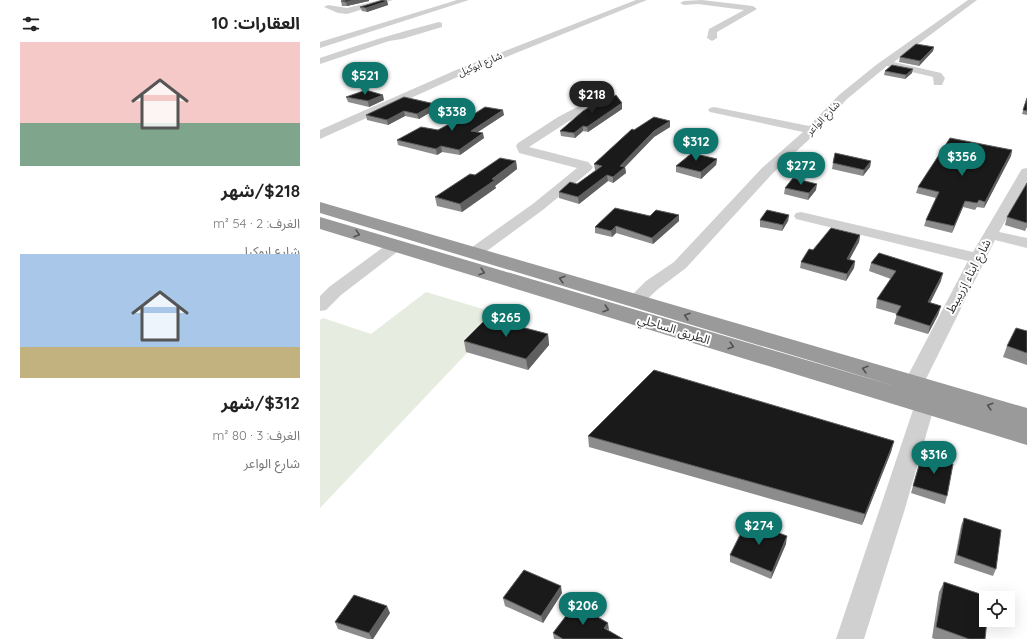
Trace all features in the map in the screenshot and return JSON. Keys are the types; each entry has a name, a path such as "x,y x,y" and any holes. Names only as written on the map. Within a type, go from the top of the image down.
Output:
{"highway":[{"name":"الطريق الساحلي","path":"320,207 635,301 920,394 1027,435"},
{"name":"الطريق الساحلي","path":"320,223 395,246 920,394 1027,417"}],"street":[{"path":"328,3 346,12 389,0"},
{"path":"320,45 465,0"},
{"name":"شارع ابوكيل","path":"320,135 466,69 643,0"},
{"name":"شارع الواعر","path":"635,301 652,285 680,265 767,171 812,130 844,97 886,63 973,0"},
{"path":"674,1 714,13"},
{"path":"684,3 698,2 753,9 712,31 712,38"},
{"path":"320,61 388,38 402,36 439,25"},
{"path":"320,57 353,47"},
{"path":"886,63 937,75 940,78 938,84"},
{"path":"474,253 538,206 586,168 583,165 524,150 522,146 562,120 610,93"},
{"path":"714,110 812,130"},
{"name":"شارع ابناء إزريبيط","path":"850,639 892,512 920,394 978,258 990,234 1027,172"},
{"path":"801,216 978,258"},
{"path":"990,234 1027,243"},
{"path":"320,306 326,298 351,278 395,246"}],"shaded area":[{"path":"426,292 503,315 320,508 320,320 323,318 371,334"}],"building":[{"path":"355,0 346,2 341,1"},
{"path":"383,0 387,1 366,8 360,7"},
{"path":"916,44 934,47 920,61 900,57"},
{"path":"892,65 913,69 906,75 885,71"},
{"path":"366,90 383,95 368,101 346,97"},
{"path":"616,95 622,103 587,127 583,126 574,133 560,131 583,111 588,108 592,109"},
{"path":"404,97 435,104 417,114 404,111 387,120 366,115"},
{"path":"1027,98 1027,111 1023,110"},
{"path":"485,107 503,110 471,131 483,133 459,150 441,146 436,149 397,140 421,127 438,130 466,115 471,116"},
{"path":"654,117 670,121 654,131 620,166 625,167 613,177 607,175 578,197 559,192 570,182 577,184 602,166 594,164 632,129 634,130"},
{"path":"950,138 1012,150 985,202 979,200 977,203 965,201 954,226 926,220 939,192 918,187"},
{"path":"692,153 717,159 701,172 676,166"},
{"path":"835,153 871,161 864,170 833,163"},
{"path":"500,158 516,161 492,179 495,180 460,204 435,197 470,174 475,175"},
{"path":"793,178 817,184 809,193 785,188"},
{"path":"1027,183 1027,223 1007,217"},
{"path":"615,208 650,216 656,210 679,215 652,238 616,226 611,231 595,227"},
{"path":"767,210 789,215 783,225 760,220"},
{"path":"831,228 860,235 847,259 855,261 847,274 801,262 809,249 813,250"},
{"path":"879,253 943,273 928,302 941,306 930,326 896,315 901,306 877,299 896,271 871,263"},
{"path":"487,318 548,334 526,359 464,341"},
{"path":"1016,328 1027,331 1027,353 1007,346"},
{"path":"654,370 894,441 865,514 588,436"},
{"path":"922,455 953,464 947,496 913,486"},
{"path":"964,518 1001,530 996,569 957,555"},
{"path":"747,521 787,536 772,572 730,555"},
{"path":"524,570 561,586 541,616 503,598"},
{"path":"944,582 979,594 979,627 986,627 985,639 969,639 936,627"},
{"path":"354,595 387,606 369,633 335,622"},
{"path":"575,604 608,623 604,628 623,639 563,639 553,633"}]}
